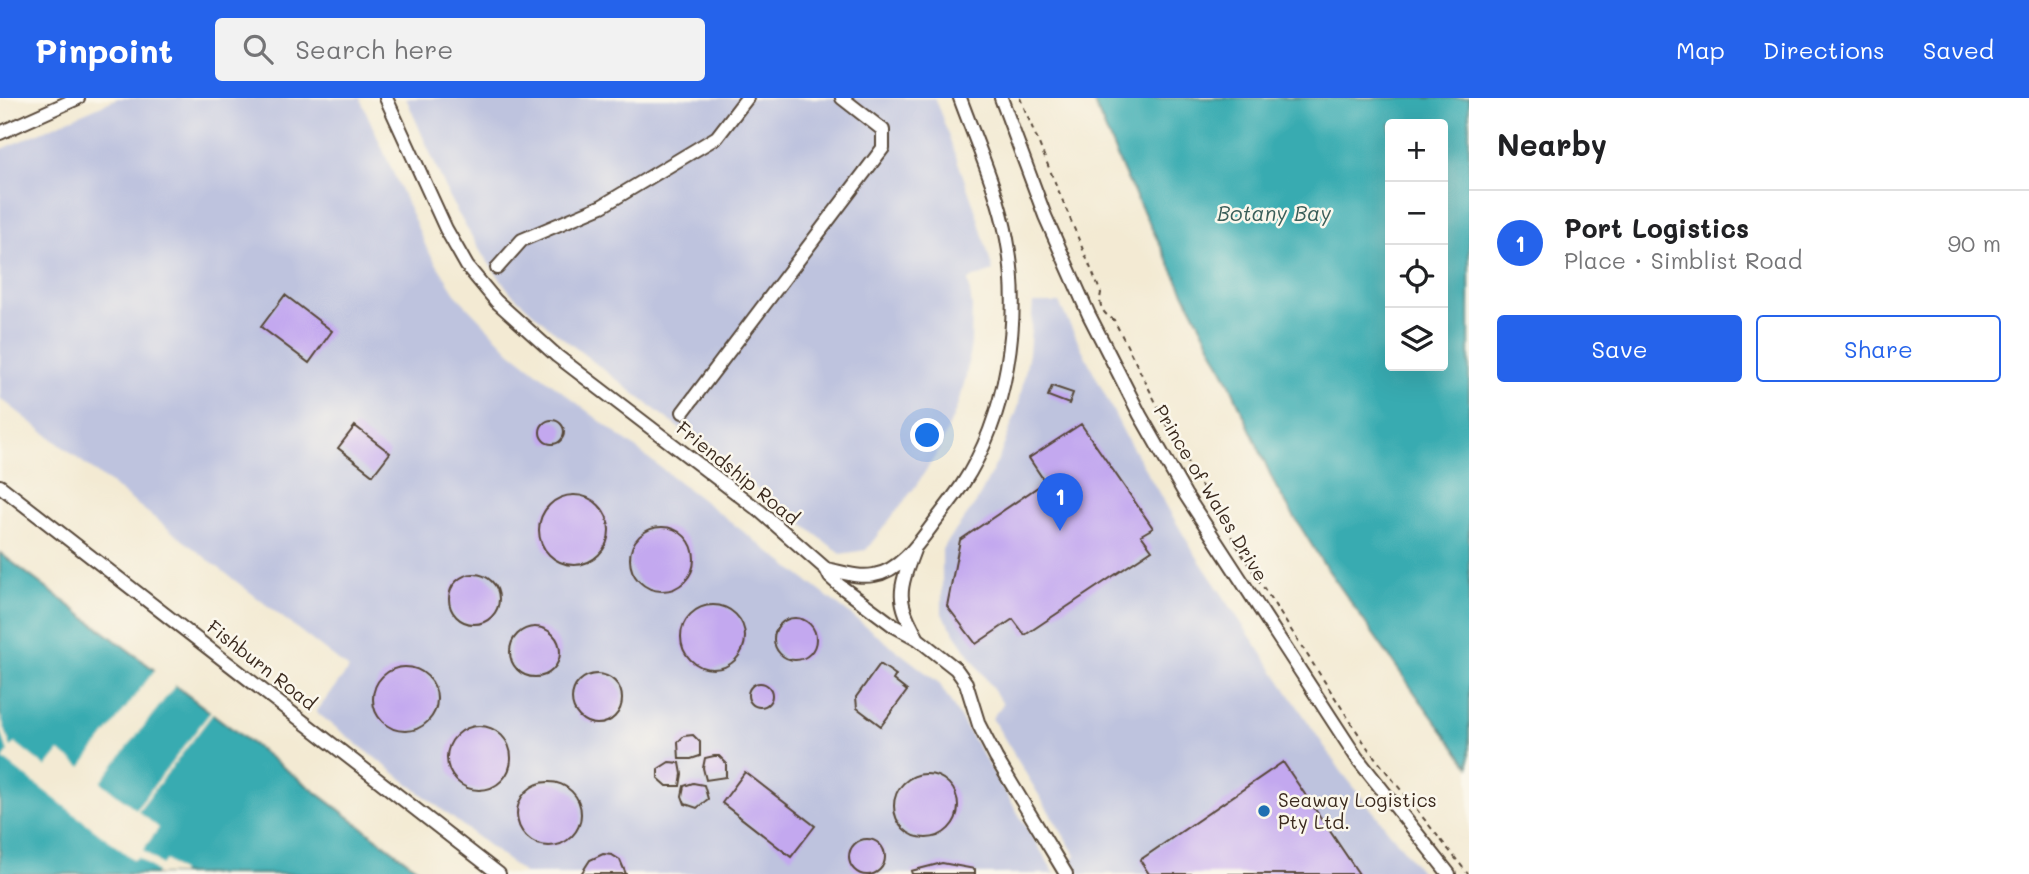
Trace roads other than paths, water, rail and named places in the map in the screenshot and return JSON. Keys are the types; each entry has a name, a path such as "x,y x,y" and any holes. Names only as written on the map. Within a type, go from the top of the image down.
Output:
{"street":[{"path":"0,133 78,98"},
{"name":"Friendship Road","path":"386,98 446,229 467,265 496,301 556,356 761,512 827,569 830,577 839,585 894,626 918,639 956,669 965,683 979,725 996,758 1066,874"},
{"path":"497,268 522,240 602,206 717,137 747,98"},
{"path":"683,412 883,148 883,130 842,98"},
{"path":"827,569 853,575 874,575 888,570 916,547 963,484 985,440 1003,387 1013,320 1007,238 960,98"},
{"name":"Prince of Wales Drive","path":"1001,98 1045,216 1089,315 1140,415 1192,505 1335,726 1449,874"},
{"name":"Fishburn Road","path":"0,486 499,874"},
{"path":"916,547 901,589 903,612 918,639"}],"water":[{"name":"Botany Bay","path":"1092,98 1469,98 1469,766 1321,560 1276,487 1229,382 1124,173"},
{"path":"0,553 424,874 0,874"}],"place":[{"name":"Port Logistics","path":"1060,531"},
{"name":"Seaway Logistics Pty Ltd.","path":"1264,811"}]}
